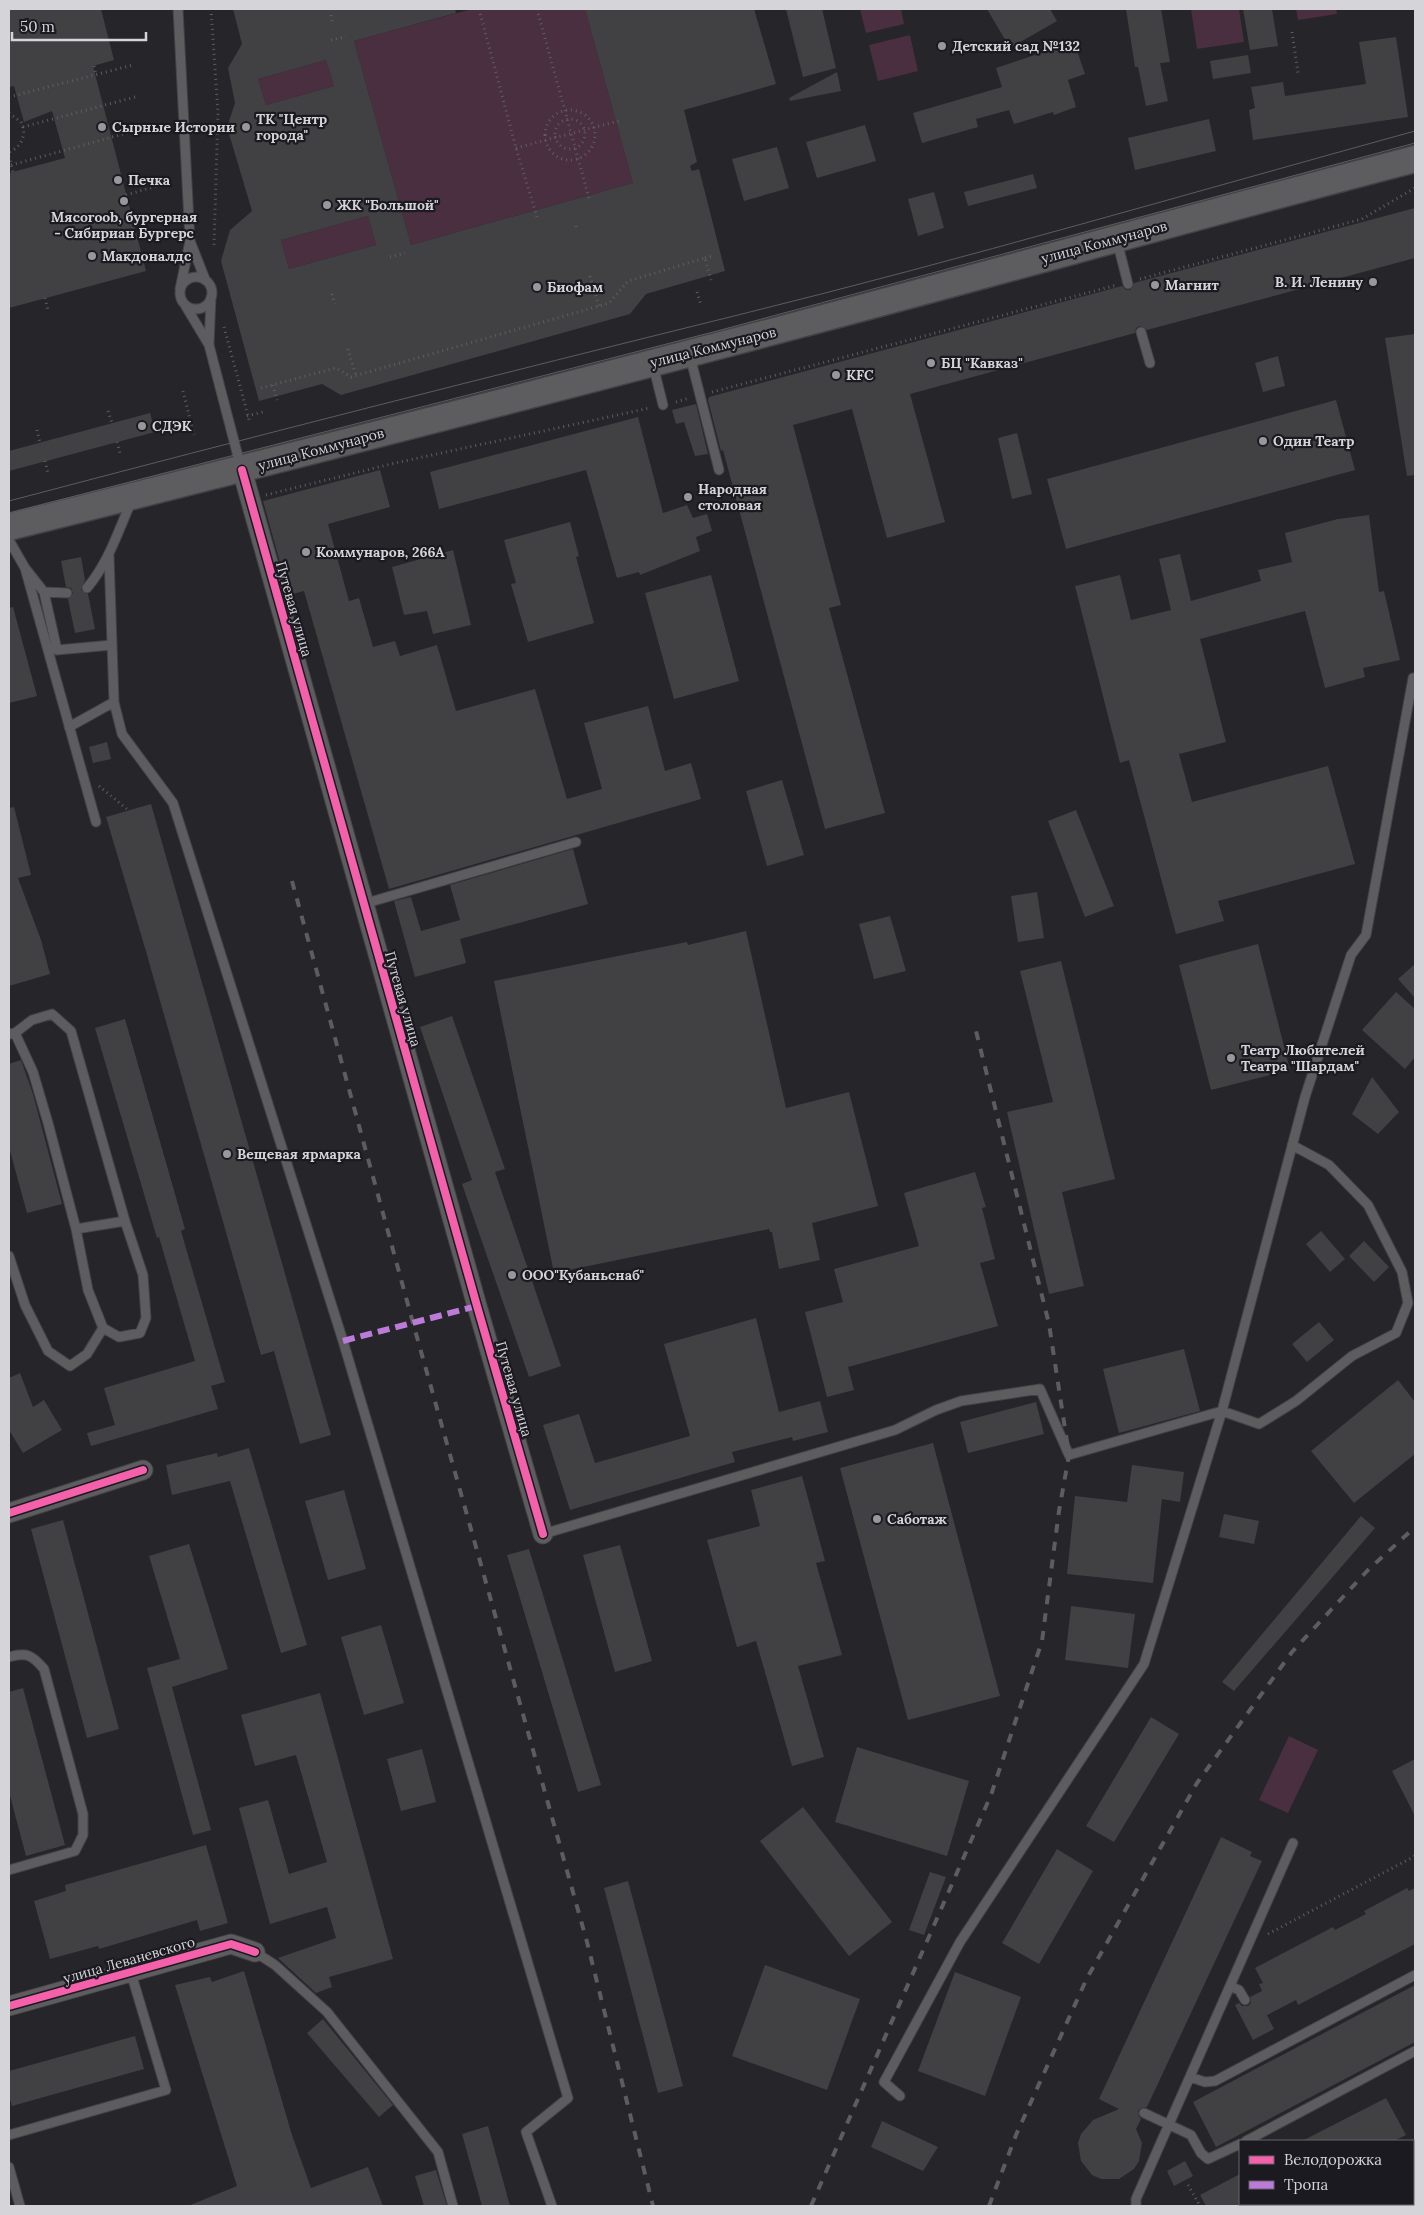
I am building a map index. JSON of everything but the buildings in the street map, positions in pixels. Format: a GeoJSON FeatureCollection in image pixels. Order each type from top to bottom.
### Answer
{"type":"FeatureCollection","features":[{"type":"Feature","properties":{"kind":"main road","name":"улица Коммунаров"},"geometry":{"type":"LineString","coordinates":[[9,527],[242,470],[1415,159]]}},
{"type":"Feature","properties":{"kind":"street","name":"Путевая улица"},"geometry":{"type":"LineString","coordinates":[[242,470],[504,1404],[543,1534]]}},
{"type":"Feature","properties":{"kind":"street"},"geometry":{"type":"LineString","coordinates":[[9,1513],[142,1470]]}},
{"type":"Feature","properties":{"kind":"street","name":"улица Леваневского"},"geometry":{"type":"LineString","coordinates":[[10,2003],[130,1973],[231,1944],[255,1952]]}},
{"type":"Feature","properties":{"kind":"lane"},"geometry":{"type":"LineString","coordinates":[[178,9],[190,241],[180,297],[210,345]]}},
{"type":"Feature","properties":{"kind":"lane"},"geometry":{"type":"LineString","coordinates":[[1117,239],[1128,283]]}},
{"type":"Feature","properties":{"kind":"lane"},"geometry":{"type":"LineString","coordinates":[[190,241],[205,279],[211,288],[210,345],[242,470]]}},
{"type":"Feature","properties":{"kind":"lane"},"geometry":{"type":"LineString","coordinates":[[184,270],[192,264],[196,264],[201,269]]}},
{"type":"Feature","properties":{"kind":"lane"},"geometry":{"type":"LineString","coordinates":[[180,289],[182,284],[190,277],[205,279]]}},
{"type":"Feature","properties":{"kind":"lane"},"geometry":{"type":"LineString","coordinates":[[184,304],[192,309],[200,308],[210,302],[212,297]]}},
{"type":"Feature","properties":{"kind":"lane"},"geometry":{"type":"LineString","coordinates":[[1141,332],[1150,363]]}},
{"type":"Feature","properties":{"kind":"lane"},"geometry":{"type":"LineString","coordinates":[[689,352],[719,470]]}},
{"type":"Feature","properties":{"kind":"lane"},"geometry":{"type":"LineString","coordinates":[[652,362],[662,405]]}},
{"type":"Feature","properties":{"kind":"lane"},"geometry":{"type":"LineString","coordinates":[[86,588],[100,573],[109,556],[133,496]]}},
{"type":"Feature","properties":{"kind":"lane"},"geometry":{"type":"LineString","coordinates":[[9,540],[25,568],[44,592],[57,650],[112,645]]}},
{"type":"Feature","properties":{"kind":"lane"},"geometry":{"type":"LineString","coordinates":[[109,556],[114,702],[122,734],[173,803],[343,1342],[568,2098],[526,2132],[552,2206]]}},
{"type":"Feature","properties":{"kind":"lane"},"geometry":{"type":"LineString","coordinates":[[25,568],[96,822]]}},
{"type":"Feature","properties":{"kind":"lane"},"geometry":{"type":"LineString","coordinates":[[44,592],[67,593]]}},
{"type":"Feature","properties":{"kind":"lane"},"geometry":{"type":"LineString","coordinates":[[900,2096],[884,2082],[960,1942],[1144,1664],[1222,1411],[1305,1097],[1351,955],[1366,935],[1413,678],[1415,678]]}},
{"type":"Feature","properties":{"kind":"lane"},"geometry":{"type":"LineString","coordinates":[[69,727],[114,702]]}},
{"type":"Feature","properties":{"kind":"lane"},"geometry":{"type":"LineString","coordinates":[[363,904],[576,842]]}},
{"type":"Feature","properties":{"kind":"lane"},"geometry":{"type":"LineString","coordinates":[[52,1014],[71,1031],[124,1220],[142,1276],[146,1318],[140,1333],[119,1336],[103,1328],[88,1290],[76,1229],[33,1072],[12,1033],[32,1020],[52,1014]]}},
{"type":"Feature","properties":{"kind":"lane"},"geometry":{"type":"LineString","coordinates":[[543,1534],[895,1430],[936,1410],[961,1401],[1040,1389],[1069,1455],[1222,1411],[1258,1424],[1296,1401],[1352,1356],[1396,1334],[1408,1303],[1402,1272],[1368,1205],[1329,1165],[1292,1145]]}},
{"type":"Feature","properties":{"kind":"lane"},"geometry":{"type":"LineString","coordinates":[[76,1229],[124,1220]]}},
{"type":"Feature","properties":{"kind":"lane"},"geometry":{"type":"LineString","coordinates":[[9,1256],[25,1304],[48,1351],[70,1366],[87,1354],[103,1328]]}},
{"type":"Feature","properties":{"kind":"lane"},"geometry":{"type":"LineString","coordinates":[[9,1657],[21,1653],[34,1658],[44,1669],[83,1814],[83,1836],[75,1851],[9,1870]]}},
{"type":"Feature","properties":{"kind":"lane"},"geometry":{"type":"LineString","coordinates":[[1136,2206],[1136,2199],[1293,1843]]}},
{"type":"Feature","properties":{"kind":"lane"},"geometry":{"type":"LineString","coordinates":[[255,1952],[275,1965],[327,2012],[438,2152],[453,2206]]}},
{"type":"Feature","properties":{"kind":"lane"},"geometry":{"type":"LineString","coordinates":[[9,2135],[166,2090],[130,1973]]}},
{"type":"Feature","properties":{"kind":"lane"},"geometry":{"type":"LineString","coordinates":[[1190,2077],[1205,2082],[1215,2081],[1415,1975]]}},
{"type":"Feature","properties":{"kind":"lane"},"geometry":{"type":"LineString","coordinates":[[1230,1986],[1239,1990],[1245,2000]]}},
{"type":"Feature","properties":{"kind":"lane"},"geometry":{"type":"LineString","coordinates":[[1248,2140],[1415,2052]]}},
{"type":"Feature","properties":{"kind":"lane"},"geometry":{"type":"LineString","coordinates":[[1144,2112],[1190,2135],[1201,2153],[1208,2160],[1239,2144]]}},
{"type":"Feature","properties":{"kind":"lane"},"geometry":{"type":"LineString","coordinates":[[9,2168],[20,2206]]}},
{"type":"Feature","properties":{"kind":"path"},"geometry":{"type":"LineString","coordinates":[[211,9],[218,113],[214,245]]}},
{"type":"Feature","properties":{"kind":"path"},"geometry":{"type":"LineString","coordinates":[[479,9],[516,148],[537,217]]}},
{"type":"Feature","properties":{"kind":"path"},"geometry":{"type":"LineString","coordinates":[[537,9],[590,202]]}},
{"type":"Feature","properties":{"kind":"path"},"geometry":{"type":"LineString","coordinates":[[331,15],[332,21]]}},
{"type":"Feature","properties":{"kind":"path"},"geometry":{"type":"LineString","coordinates":[[1292,32],[1298,73]]}},
{"type":"Feature","properties":{"kind":"path"},"geometry":{"type":"LineString","coordinates":[[331,40],[346,37]]}},
{"type":"Feature","properties":{"kind":"path"},"geometry":{"type":"LineString","coordinates":[[9,98],[133,65]]}},
{"type":"Feature","properties":{"kind":"path"},"geometry":{"type":"LineString","coordinates":[[94,66],[96,75]]}},
{"type":"Feature","properties":{"kind":"path"},"geometry":{"type":"LineString","coordinates":[[23,127],[139,96]]}},
{"type":"Feature","properties":{"kind":"path"},"geometry":{"type":"LineString","coordinates":[[574,109],[584,113],[594,127],[593,145],[588,152],[578,158],[569,160],[558,158],[550,151],[545,141],[544,131],[548,122],[554,114],[564,110],[574,109]]}},
{"type":"Feature","properties":{"kind":"path"},"geometry":{"type":"LineString","coordinates":[[9,113],[16,116],[23,127],[22,141],[19,146],[9,152]]}},
{"type":"Feature","properties":{"kind":"path"},"geometry":{"type":"LineString","coordinates":[[567,120],[579,123],[584,130],[582,143],[575,148],[567,149],[562,147],[556,138],[558,125],[567,120]]}},
{"type":"Feature","properties":{"kind":"path"},"geometry":{"type":"LineString","coordinates":[[516,148],[622,120]]}},
{"type":"Feature","properties":{"kind":"path"},"geometry":{"type":"LineString","coordinates":[[11,165],[145,128]]}},
{"type":"Feature","properties":{"kind":"path"},"geometry":{"type":"LineString","coordinates":[[9,156],[13,172]]}},
{"type":"Feature","properties":{"kind":"path"},"geometry":{"type":"LineString","coordinates":[[126,195],[157,186]]}},
{"type":"Feature","properties":{"kind":"path"},"geometry":{"type":"LineString","coordinates":[[250,499],[395,463],[662,405],[1128,283],[1362,219],[1415,188]]}},
{"type":"Feature","properties":{"kind":"path"},"geometry":{"type":"LineString","coordinates":[[576,226],[577,231]]}},
{"type":"Feature","properties":{"kind":"path"},"geometry":{"type":"LineString","coordinates":[[390,257],[405,253]]}},
{"type":"Feature","properties":{"kind":"path"},"geometry":{"type":"LineString","coordinates":[[261,388],[336,368],[352,377],[599,306],[609,303],[628,281],[713,256]]}},
{"type":"Feature","properties":{"kind":"path"},"geometry":{"type":"LineString","coordinates":[[705,258],[712,280]]}},
{"type":"Feature","properties":{"kind":"path"},"geometry":{"type":"LineString","coordinates":[[590,276],[599,306]]}},
{"type":"Feature","properties":{"kind":"path"},"geometry":{"type":"LineString","coordinates":[[697,292],[701,305]]}},
{"type":"Feature","properties":{"kind":"path"},"geometry":{"type":"LineString","coordinates":[[332,294],[335,304]]}},
{"type":"Feature","properties":{"kind":"path"},"geometry":{"type":"LineString","coordinates":[[45,298],[48,310]]}},
{"type":"Feature","properties":{"kind":"path"},"geometry":{"type":"LineString","coordinates":[[224,323],[250,423]]}},
{"type":"Feature","properties":{"kind":"path"},"geometry":{"type":"LineString","coordinates":[[348,349],[356,376]]}},
{"type":"Feature","properties":{"kind":"path"},"geometry":{"type":"LineString","coordinates":[[273,385],[277,400]]}},
{"type":"Feature","properties":{"kind":"path"},"geometry":{"type":"LineString","coordinates":[[183,391],[194,435]]}},
{"type":"Feature","properties":{"kind":"path"},"geometry":{"type":"LineString","coordinates":[[108,411],[112,423]]}},
{"type":"Feature","properties":{"kind":"path"},"geometry":{"type":"LineString","coordinates":[[247,416],[263,412]]}},
{"type":"Feature","properties":{"kind":"path"},"geometry":{"type":"LineString","coordinates":[[37,430],[40,443]]}},
{"type":"Feature","properties":{"kind":"path"},"geometry":{"type":"LineString","coordinates":[[117,442],[120,453]]}},
{"type":"Feature","properties":{"kind":"path"},"geometry":{"type":"LineString","coordinates":[[45,461],[48,473]]}},
{"type":"Feature","properties":{"kind":"path"},"geometry":{"type":"LineString","coordinates":[[93,781],[128,810]]}},
{"type":"Feature","properties":{"kind":"path"},"geometry":{"type":"LineString","coordinates":[[1248,1944],[1415,1856]]}},
{"type":"Feature","properties":{"kind":"path"},"geometry":{"type":"LineString","coordinates":[[1188,2185],[1200,2206]]}},
{"type":"Feature","properties":{"kind":"shaded area"},"geometry":{"type":"Polygon","coordinates":[[[472,9],[585,9],[633,183],[411,245],[354,41],[472,9]]]}},
{"type":"Feature","properties":{"kind":"shaded area"},"geometry":{"type":"Polygon","coordinates":[[[860,9],[901,9],[904,24],[866,33],[860,9]]]}},
{"type":"Feature","properties":{"kind":"shaded area"},"geometry":{"type":"Polygon","coordinates":[[[1191,9],[1239,9],[1244,42],[1197,49],[1191,9]]]}},
{"type":"Feature","properties":{"kind":"shaded area"},"geometry":{"type":"Polygon","coordinates":[[[1296,9],[1336,9],[1337,14],[1298,20],[1296,9]]]}},
{"type":"Feature","properties":{"kind":"shaded area"},"geometry":{"type":"Polygon","coordinates":[[[910,35],[918,71],[878,81],[869,45],[910,35]]]}},
{"type":"Feature","properties":{"kind":"shaded area"},"geometry":{"type":"Polygon","coordinates":[[[326,60],[334,86],[266,105],[258,79],[326,60]]]}},
{"type":"Feature","properties":{"kind":"shaded area"},"geometry":{"type":"Polygon","coordinates":[[[368,216],[376,245],[289,269],[281,240],[368,216]]]}},
{"type":"Feature","properties":{"kind":"shaded area"},"geometry":{"type":"Polygon","coordinates":[[[1289,1736],[1318,1750],[1288,1813],[1259,1800],[1289,1736]]]}},
{"type":"Feature","properties":{"kind":"tram line"},"geometry":{"type":"LineString","coordinates":[[9,501],[191,453],[823,294],[1415,131]]}},
{"type":"Feature","properties":{"kind":"tram line"},"geometry":{"type":"LineString","coordinates":[[9,513],[717,331],[1415,143]]}},
{"type":"Feature","properties":{"kind":"railway"},"geometry":{"type":"LineString","coordinates":[[292,881],[413,1323],[587,1942],[653,2206]]}},
{"type":"Feature","properties":{"kind":"railway"},"geometry":{"type":"LineString","coordinates":[[811,2206],[991,1795],[1042,1641],[1059,1511],[1069,1455],[1049,1324],[975,1027]]}},
{"type":"Feature","properties":{"kind":"railway"},"geometry":{"type":"LineString","coordinates":[[989,2206],[1016,2135],[1087,1978],[1197,1783],[1292,1652],[1368,1570],[1415,1527]]}},
{"type":"Feature","properties":{"kind":"marked path"},"geometry":{"type":"LineString","coordinates":[[343,1341],[477,1306]]}},
{"type":"Feature","properties":{"kind":"cycle path"},"geometry":{"type":"LineString","coordinates":[[242,470],[543,1534]]}},
{"type":"Feature","properties":{"kind":"cycle path"},"geometry":{"type":"LineString","coordinates":[[9,1513],[143,1470]]}},
{"type":"Feature","properties":{"kind":"cycle path"},"geometry":{"type":"LineString","coordinates":[[9,2006],[231,1944],[255,1952]]}},
{"type":"Feature","properties":{"kind":"place","name":"Детский сад №132"},"geometry":{"type":"Point","coordinates":[942,46]}},
{"type":"Feature","properties":{"kind":"place","name":"Сырные Истории"},"geometry":{"type":"Point","coordinates":[102,127]}},
{"type":"Feature","properties":{"kind":"place","name":"ТК \"Центр города\""},"geometry":{"type":"Point","coordinates":[246,127]}},
{"type":"Feature","properties":{"kind":"place","name":"Печка"},"geometry":{"type":"Point","coordinates":[118,180]}},
{"type":"Feature","properties":{"kind":"place","name":"Мясоroob, бургерная - Сибириан Бургерс"},"geometry":{"type":"Point","coordinates":[124,201]}},
{"type":"Feature","properties":{"kind":"place","name":"ЖК \"Большой\""},"geometry":{"type":"Point","coordinates":[327,205]}},
{"type":"Feature","properties":{"kind":"place","name":"Макдоналдс"},"geometry":{"type":"Point","coordinates":[92,256]}},
{"type":"Feature","properties":{"kind":"place","name":"В. И. Ленину"},"geometry":{"type":"Point","coordinates":[1373,282]}},
{"type":"Feature","properties":{"kind":"place","name":"Магнит"},"geometry":{"type":"Point","coordinates":[1155,285]}},
{"type":"Feature","properties":{"kind":"place","name":"Биофам"},"geometry":{"type":"Point","coordinates":[537,287]}},
{"type":"Feature","properties":{"kind":"place","name":"БЦ \"Кавказ\""},"geometry":{"type":"Point","coordinates":[931,363]}},
{"type":"Feature","properties":{"kind":"place","name":"KFC"},"geometry":{"type":"Point","coordinates":[836,375]}},
{"type":"Feature","properties":{"kind":"place","name":"СДЭК"},"geometry":{"type":"Point","coordinates":[142,426]}},
{"type":"Feature","properties":{"kind":"place","name":"Один Театр"},"geometry":{"type":"Point","coordinates":[1263,441]}},
{"type":"Feature","properties":{"kind":"place","name":"Народная столовая"},"geometry":{"type":"Point","coordinates":[688,497]}},
{"type":"Feature","properties":{"kind":"place","name":"Коммунаров, 266А"},"geometry":{"type":"Point","coordinates":[306,552]}},
{"type":"Feature","properties":{"kind":"place","name":"Театр Любителей Театра \"Шардам\""},"geometry":{"type":"Point","coordinates":[1231,1058]}},
{"type":"Feature","properties":{"kind":"place","name":"Вещевая ярмарка"},"geometry":{"type":"Point","coordinates":[227,1154]}},
{"type":"Feature","properties":{"kind":"place","name":"ООО\"Кубаньснаб\""},"geometry":{"type":"Point","coordinates":[512,1275]}},
{"type":"Feature","properties":{"kind":"place","name":"Саботаж"},"geometry":{"type":"Point","coordinates":[877,1519]}}]}
